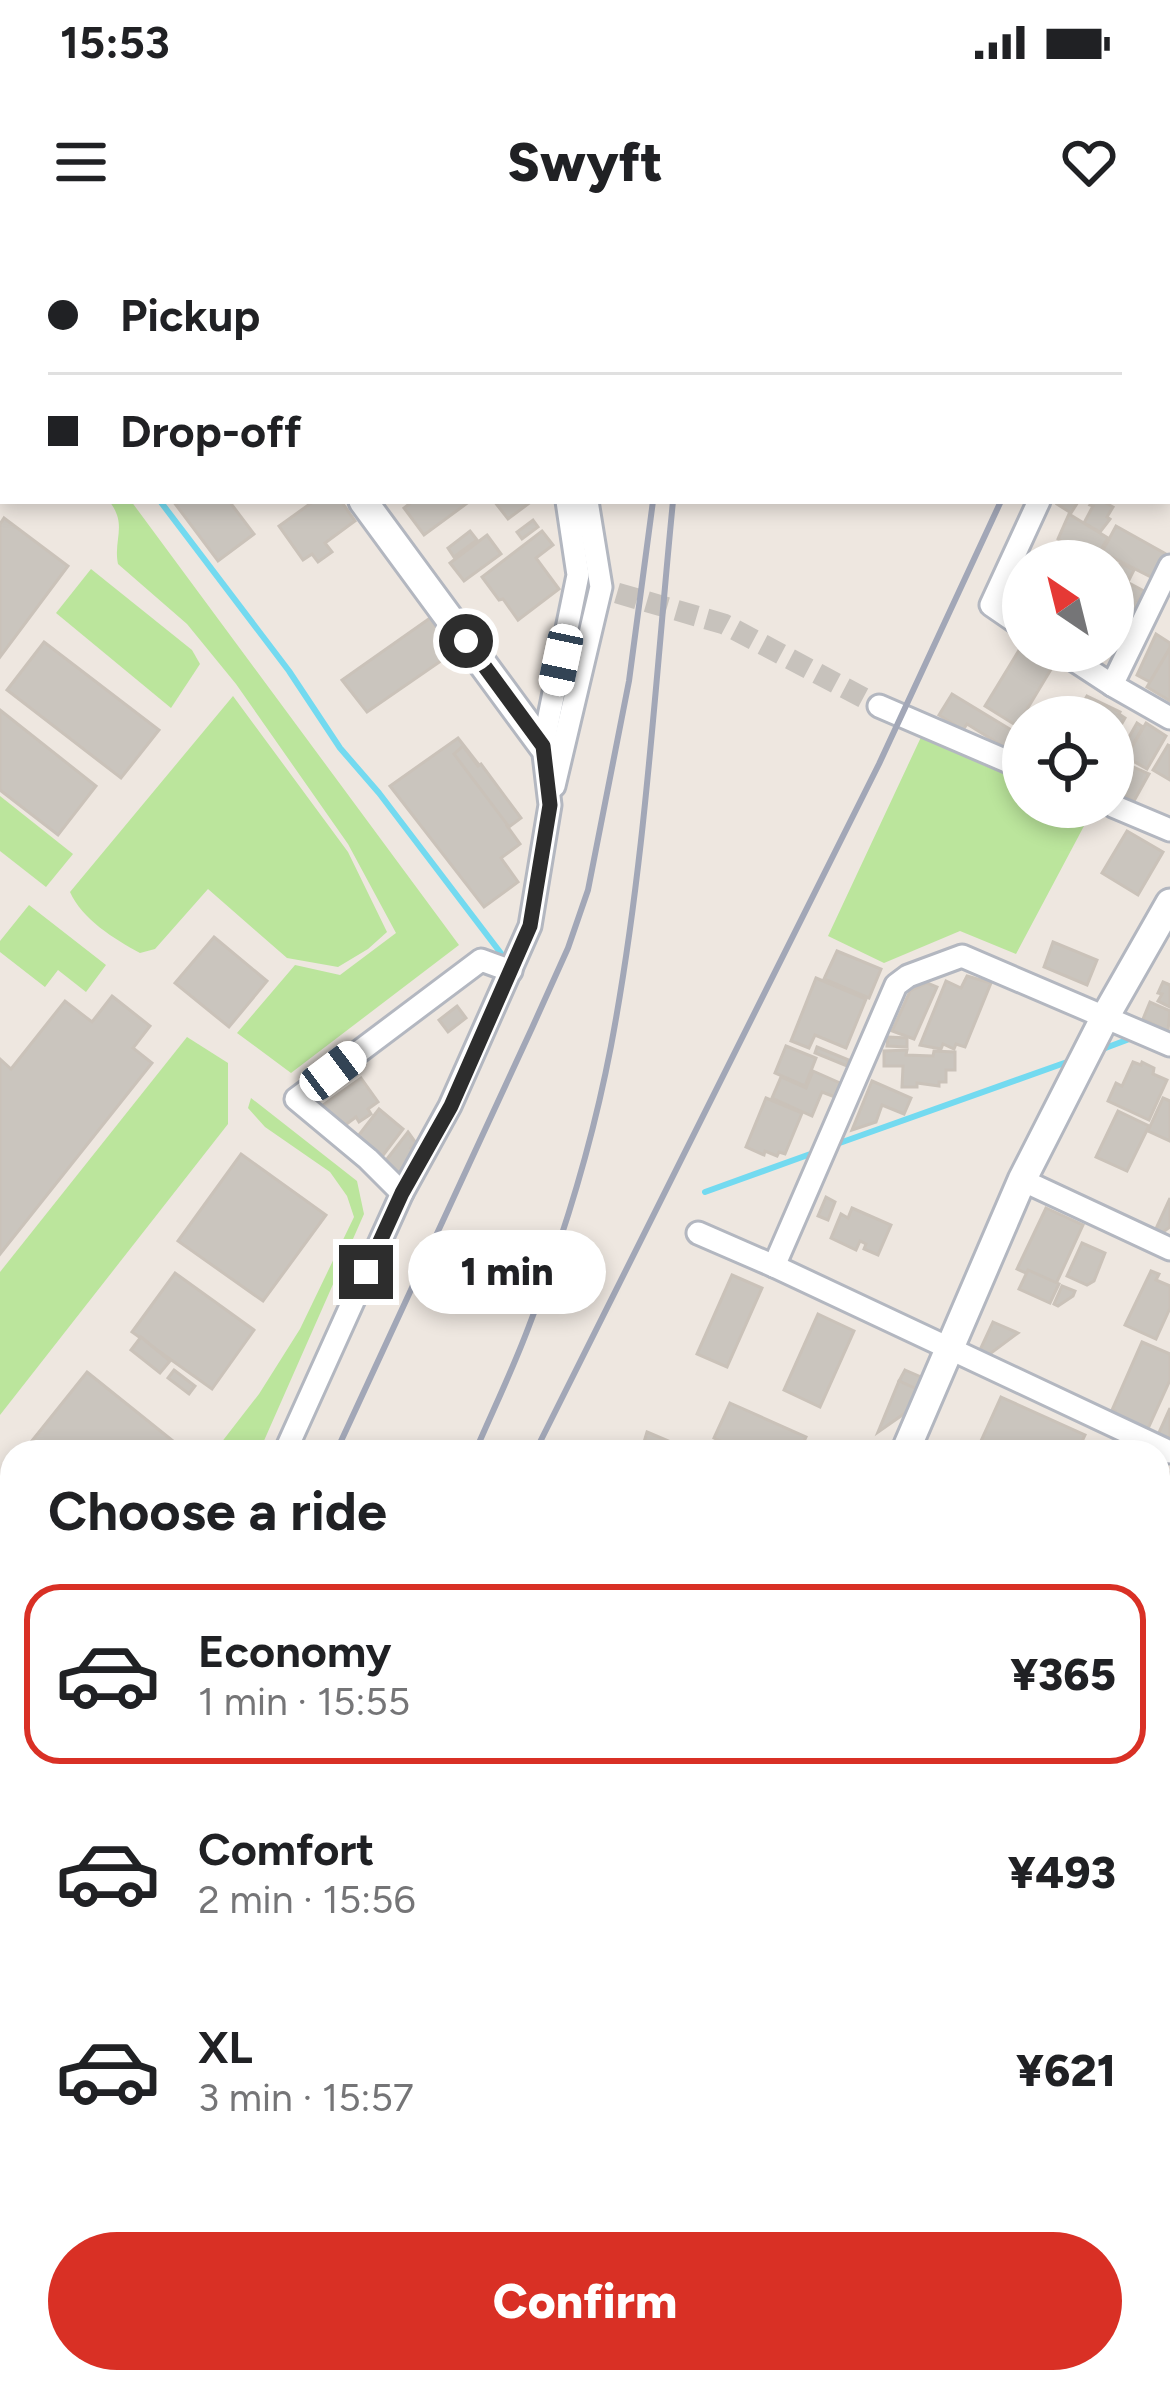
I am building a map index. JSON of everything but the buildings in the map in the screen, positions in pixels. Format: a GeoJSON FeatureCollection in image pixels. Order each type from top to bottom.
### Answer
{"type":"FeatureCollection","features":[{"type":"Feature","properties":{"kind":"street"},"geometry":{"type":"LineString","coordinates":[[365,504],[543,746]]}},
{"type":"Feature","properties":{"kind":"street"},"geometry":{"type":"LineString","coordinates":[[550,805],[543,746],[578,575],[567,504]]}},
{"type":"Feature","properties":{"kind":"street"},"geometry":{"type":"LineString","coordinates":[[289,1440],[402,1193],[451,1106],[530,926],[550,805],[609,590],[588,504]]}},
{"type":"Feature","properties":{"kind":"street"},"geometry":{"type":"LineString","coordinates":[[1021,540],[1038,504]]}},
{"type":"Feature","properties":{"kind":"street"},"geometry":{"type":"LineString","coordinates":[[1112,685],[1170,566]]}},
{"type":"Feature","properties":{"kind":"street"},"geometry":{"type":"LineString","coordinates":[[1002,581],[991,605],[1002,612]]}},
{"type":"Feature","properties":{"kind":"street"},"geometry":{"type":"LineString","coordinates":[[1092,672],[1170,718]]}},
{"type":"Feature","properties":{"kind":"street"},"geometry":{"type":"LineString","coordinates":[[879,706],[1002,759]]}},
{"type":"Feature","properties":{"kind":"street"},"geometry":{"type":"LineString","coordinates":[[1134,815],[1170,830]]}},
{"type":"Feature","properties":{"kind":"street"},"geometry":{"type":"LineString","coordinates":[[909,1440],[1022,1180],[1105,1016],[1170,903]]}},
{"type":"Feature","properties":{"kind":"street"},"geometry":{"type":"LineString","coordinates":[[774,1265],[896,985],[908,976],[962,956],[1170,1045]]}},
{"type":"Feature","properties":{"kind":"street"},"geometry":{"type":"LineString","coordinates":[[402,1193],[296,1099],[481,960],[511,971]]}},
{"type":"Feature","properties":{"kind":"street"},"geometry":{"type":"LineString","coordinates":[[1022,1180],[1170,1249]]}},
{"type":"Feature","properties":{"kind":"street"},"geometry":{"type":"LineString","coordinates":[[698,1233],[1145,1440]]}},
{"type":"Feature","properties":{"kind":"green space"},"geometry":{"type":"Polygon","coordinates":[[[111,504],[133,504],[459,945],[291,1073],[237,1033],[295,965],[340,975],[396,933],[348,844],[236,684],[187,624],[118,564],[111,504]]]}},
{"type":"Feature","properties":{"kind":"green space"},"geometry":{"type":"Polygon","coordinates":[[[91,569],[192,650],[200,664],[171,708],[56,613],[91,569]]]}},
{"type":"Feature","properties":{"kind":"green space"},"geometry":{"type":"Polygon","coordinates":[[[233,696],[348,852],[387,932],[338,967],[287,958],[208,889],[155,949],[140,953],[91,919],[70,892],[233,696]]]}},
{"type":"Feature","properties":{"kind":"green space"},"geometry":{"type":"Polygon","coordinates":[[[922,735],[1002,769],[1002,828],[1083,828],[1016,954],[960,931],[884,963],[828,936],[922,735]]]}},
{"type":"Feature","properties":{"kind":"green space"},"geometry":{"type":"Polygon","coordinates":[[[0,796],[73,854],[46,887],[0,851],[0,796]]]}},
{"type":"Feature","properties":{"kind":"green space"},"geometry":{"type":"Polygon","coordinates":[[[29,905],[106,965],[86,992],[58,970],[45,987],[0,952],[0,941],[29,905]]]}},
{"type":"Feature","properties":{"kind":"green space"},"geometry":{"type":"Polygon","coordinates":[[[187,1037],[228,1063],[228,1124],[0,1415],[0,1272],[187,1037]]]}},
{"type":"Feature","properties":{"kind":"green space"},"geometry":{"type":"Polygon","coordinates":[[[251,1098],[357,1181],[364,1214],[264,1440],[223,1440],[300,1329],[354,1217],[347,1196],[330,1172],[265,1127],[248,1108],[251,1098]]]}},
{"type":"Feature","properties":{"kind":"waterway"},"geometry":{"type":"LineString","coordinates":[[162,504],[289,671],[340,748],[503,956]]}},
{"type":"Feature","properties":{"kind":"waterway"},"geometry":{"type":"LineString","coordinates":[[1100,1050],[1132,1038]]}},
{"type":"Feature","properties":{"kind":"waterway"},"geometry":{"type":"LineString","coordinates":[[834,1145],[1070,1061]]}},
{"type":"Feature","properties":{"kind":"waterway"},"geometry":{"type":"LineString","coordinates":[[705,1192],[816,1152]]}},
{"type":"Feature","properties":{"kind":"tunnel"},"geometry":{"type":"LineString","coordinates":[[617,593],[724,624],[879,706]]}},
{"type":"Feature","properties":{"kind":"railway"},"geometry":{"type":"LineString","coordinates":[[342,1440],[568,948],[588,890],[629,681],[653,504]]}},
{"type":"Feature","properties":{"kind":"railway"},"geometry":{"type":"LineString","coordinates":[[480,1440],[554,1258],[604,1081],[641,842],[673,504]]}},
{"type":"Feature","properties":{"kind":"railway"},"geometry":{"type":"LineString","coordinates":[[541,1440],[879,764],[1000,504]]}},
{"type":"Feature","properties":{"kind":"route"},"geometry":{"type":"LineString","coordinates":[[366,1272],[402,1193],[451,1106],[530,926],[550,805],[543,746],[466,641]]}}]}
